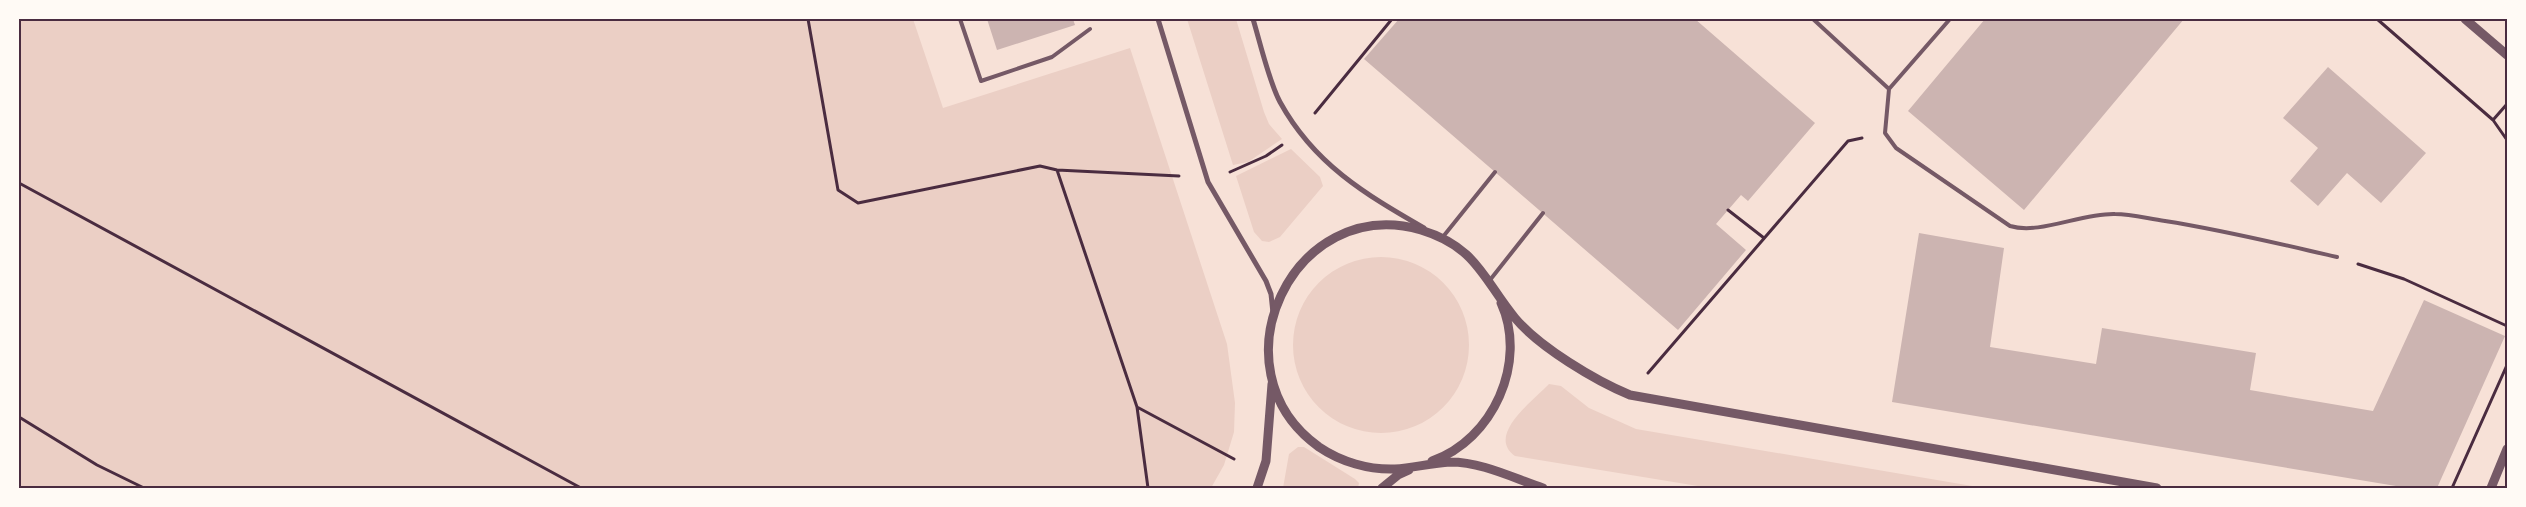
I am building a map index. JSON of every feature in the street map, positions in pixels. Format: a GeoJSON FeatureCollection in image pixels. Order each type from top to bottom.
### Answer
{"type":"FeatureCollection","features":[{"type":"Feature","properties":{"kind":"street"},"geometry":{"type":"LineString","coordinates":[[1158,19],[1208,182],[1266,281],[1271,294],[1272,313],[1268,337],[1268,362],[1272,381],[1283,408],[1302,432],[1320,447],[1345,461],[1369,468],[1394,469],[1450,462],[1473,464],[1543,488]]}},
{"type":"Feature","properties":{"kind":"street"},"geometry":{"type":"LineString","coordinates":[[1252,19],[1279,101],[1299,132],[1338,173],[1363,193],[1459,248],[1490,280],[1515,319],[1575,366],[1630,396],[2157,488]]}},
{"type":"Feature","properties":{"kind":"street"},"geometry":{"type":"LineString","coordinates":[[2465,19],[2507,55]]}},
{"type":"Feature","properties":{"kind":"street"},"geometry":{"type":"LineString","coordinates":[[1272,313],[1290,276],[1305,259],[1327,243],[1346,234],[1370,227],[1396,226],[1420,230],[1442,238]]}},
{"type":"Feature","properties":{"kind":"street"},"geometry":{"type":"LineString","coordinates":[[1382,488],[1398,475],[1440,458],[1453,450],[1479,429],[1492,411],[1503,389],[1509,364],[1510,336],[1504,311],[1490,280]]}},
{"type":"Feature","properties":{"kind":"street"},"geometry":{"type":"LineString","coordinates":[[1257,488],[1266,461],[1272,381]]}},
{"type":"Feature","properties":{"kind":"street"},"geometry":{"type":"LineString","coordinates":[[2491,488],[2507,449]]}},
{"type":"Feature","properties":{"kind":"lane"},"geometry":{"type":"LineString","coordinates":[[960,19],[981,81],[1052,57],[1090,29]]}},
{"type":"Feature","properties":{"kind":"lane"},"geometry":{"type":"LineString","coordinates":[[1813,19],[1889,89]]}},
{"type":"Feature","properties":{"kind":"lane"},"geometry":{"type":"LineString","coordinates":[[1950,19],[1889,89],[1885,133],[1896,148],[2010,226],[2020,229],[2036,228],[2088,215],[2116,214],[2212,228],[2337,257]]}},
{"type":"Feature","properties":{"kind":"lane"},"geometry":{"type":"LineString","coordinates":[[1442,238],[1495,172]]}},
{"type":"Feature","properties":{"kind":"lane"},"geometry":{"type":"LineString","coordinates":[[1490,280],[1543,213]]}},
{"type":"Feature","properties":{"kind":"path"},"geometry":{"type":"LineString","coordinates":[[808,19],[838,190],[858,203],[1040,166],[1057,170],[1179,176]]}},
{"type":"Feature","properties":{"kind":"path"},"geometry":{"type":"LineString","coordinates":[[1208,182],[1266,156],[1299,132],[1392,19]]}},
{"type":"Feature","properties":{"kind":"path"},"geometry":{"type":"LineString","coordinates":[[2377,19],[2493,120],[2507,140]]}},
{"type":"Feature","properties":{"kind":"path"},"geometry":{"type":"LineString","coordinates":[[2493,120],[2507,104]]}},
{"type":"Feature","properties":{"kind":"path"},"geometry":{"type":"LineString","coordinates":[[1630,396],[1656,363],[1848,141],[1885,133]]}},
{"type":"Feature","properties":{"kind":"path"},"geometry":{"type":"LineString","coordinates":[[1057,170],[1137,407],[1148,488]]}},
{"type":"Feature","properties":{"kind":"path"},"geometry":{"type":"LineString","coordinates":[[19,182],[581,488]]}},
{"type":"Feature","properties":{"kind":"path"},"geometry":{"type":"LineString","coordinates":[[1728,210],[1764,238]]}},
{"type":"Feature","properties":{"kind":"path"},"geometry":{"type":"LineString","coordinates":[[2337,257],[2404,279],[2507,326]]}},
{"type":"Feature","properties":{"kind":"path"},"geometry":{"type":"LineString","coordinates":[[2452,488],[2507,365]]}},
{"type":"Feature","properties":{"kind":"path"},"geometry":{"type":"LineString","coordinates":[[1137,407],[1234,459]]}},
{"type":"Feature","properties":{"kind":"path"},"geometry":{"type":"LineString","coordinates":[[19,417],[96,465],[144,488]]}},
{"type":"Feature","properties":{"kind":"shaded area"},"geometry":{"type":"Polygon","coordinates":[[[19,19],[913,19],[943,108],[1130,48],[1227,344],[1235,403],[1234,432],[1224,465],[1211,488],[19,488],[19,19]]]}},
{"type":"Feature","properties":{"kind":"shaded area"},"geometry":{"type":"Polygon","coordinates":[[[1187,19],[1236,19],[1264,112],[1269,124],[1282,139],[1248,162],[1233,165],[1187,19]]]}},
{"type":"Feature","properties":{"kind":"shaded area"},"geometry":{"type":"Polygon","coordinates":[[[1291,149],[1320,177],[1323,186],[1280,237],[1269,242],[1262,241],[1254,232],[1236,176],[1291,149]]]}},
{"type":"Feature","properties":{"kind":"shaded area"},"geometry":{"type":"Polygon","coordinates":[[[1381,257],[1407,261],[1422,267],[1437,277],[1449,289],[1459,304],[1465,319],[1469,345],[1465,371],[1459,386],[1449,401],[1437,413],[1422,423],[1407,429],[1381,433],[1355,429],[1340,423],[1325,413],[1313,401],[1303,386],[1297,371],[1293,345],[1297,319],[1303,304],[1313,289],[1325,277],[1340,267],[1355,261],[1381,257]]]}},
{"type":"Feature","properties":{"kind":"shaded area"},"geometry":{"type":"Polygon","coordinates":[[[1549,384],[1561,386],[1589,408],[1636,429],[1984,488],[1710,488],[1515,456],[1507,448],[1506,438],[1509,429],[1523,409],[1549,384]]]}},
{"type":"Feature","properties":{"kind":"shaded area"},"geometry":{"type":"Polygon","coordinates":[[[1298,447],[1304,447],[1355,479],[1359,483],[1358,488],[1283,488],[1289,454],[1298,447]]]}},
{"type":"Feature","properties":{"kind":"building"},"geometry":{"type":"Polygon","coordinates":[[[987,19],[1073,19],[1075,25],[997,50],[987,19]]]}},
{"type":"Feature","properties":{"kind":"building"},"geometry":{"type":"Polygon","coordinates":[[[1399,19],[1695,19],[1815,123],[1748,201],[1741,195],[1716,224],[1746,250],[1678,330],[1364,59],[1399,19]]]}},
{"type":"Feature","properties":{"kind":"building"},"geometry":{"type":"Polygon","coordinates":[[[1985,19],[2184,19],[2024,210],[1908,111],[1985,19]]]}},
{"type":"Feature","properties":{"kind":"building"},"geometry":{"type":"Polygon","coordinates":[[[2328,67],[2426,153],[2381,203],[2347,173],[2318,206],[2290,181],[2318,148],[2283,118],[2328,67]]]}},
{"type":"Feature","properties":{"kind":"building"},"geometry":{"type":"Polygon","coordinates":[[[1919,233],[2004,248],[1990,347],[2096,364],[2102,328],[2256,353],[2250,390],[2373,411],[2424,300],[2505,336],[2437,488],[2408,488],[1892,402],[1919,233]]]}}]}
